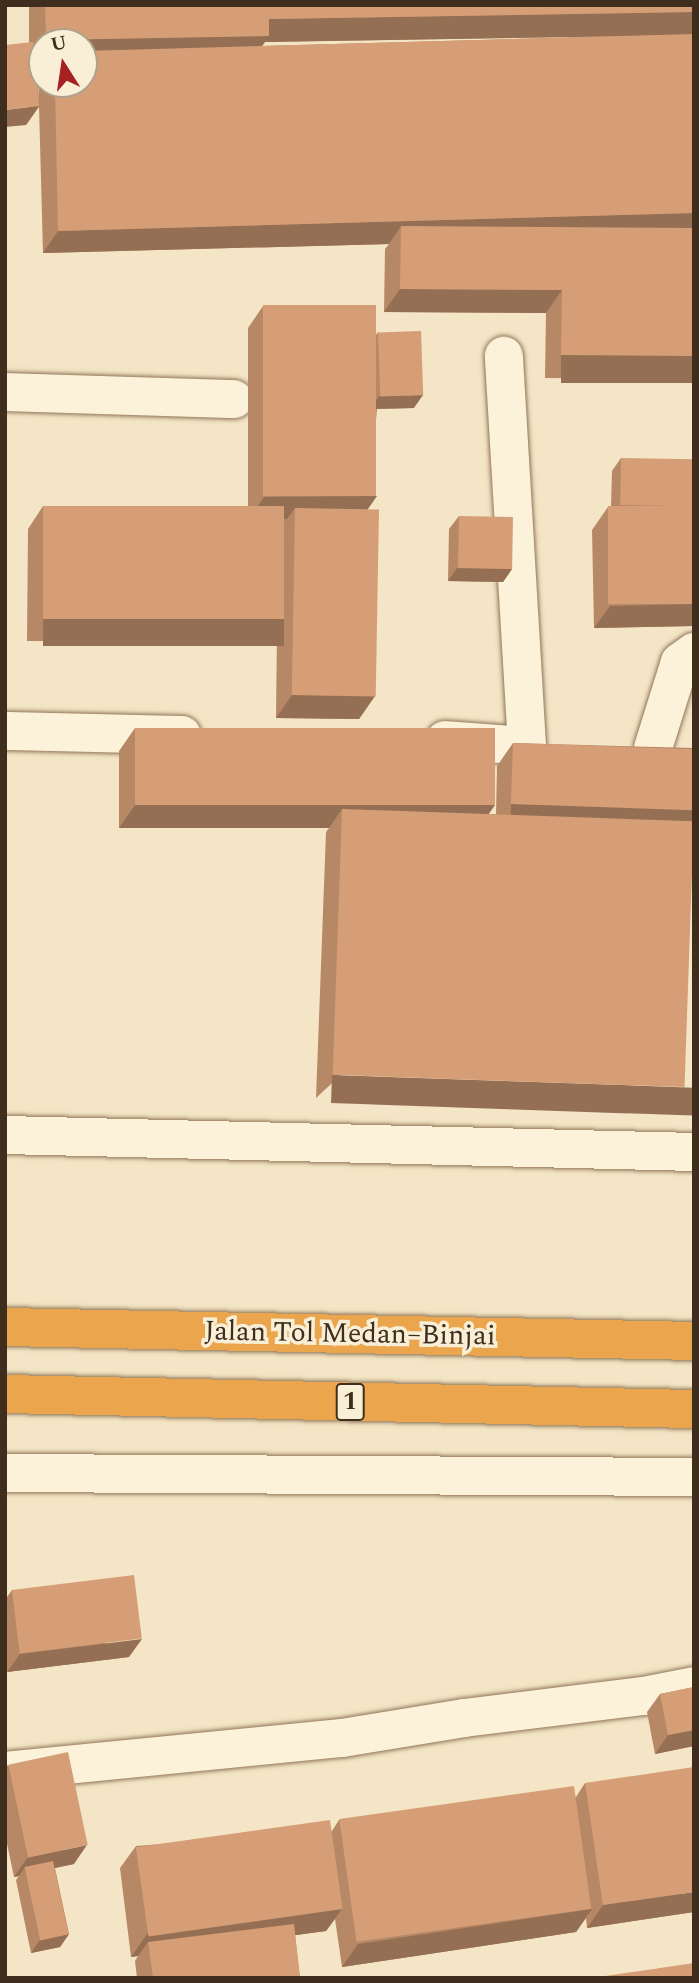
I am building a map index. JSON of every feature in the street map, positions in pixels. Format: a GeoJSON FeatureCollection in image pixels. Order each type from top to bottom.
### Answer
{"type":"FeatureCollection","features":[{"type":"Feature","properties":{"kind":"highway","name":"Jalan Tol Medan–Binjai"},"geometry":{"type":"LineString","coordinates":[[5,1327],[694,1341]]}},
{"type":"Feature","properties":{"kind":"highway","name":"1"},"geometry":{"type":"LineString","coordinates":[[5,1394],[694,1409]]}},
{"type":"Feature","properties":{"kind":"lane"},"geometry":{"type":"LineString","coordinates":[[413,739],[541,746],[504,356]]}},
{"type":"Feature","properties":{"kind":"lane"},"geometry":{"type":"LineString","coordinates":[[5,392],[234,399]]}},
{"type":"Feature","properties":{"kind":"lane"},"geometry":{"type":"LineString","coordinates":[[694,652],[680,662],[639,747],[694,748]]}},
{"type":"Feature","properties":{"kind":"lane"},"geometry":{"type":"LineString","coordinates":[[5,731],[212,736]]}},
{"type":"Feature","properties":{"kind":"lane"},"geometry":{"type":"LineString","coordinates":[[5,1135],[694,1152]]}},
{"type":"Feature","properties":{"kind":"lane"},"geometry":{"type":"LineString","coordinates":[[5,1473],[694,1476]]}},
{"type":"Feature","properties":{"kind":"lane"},"geometry":{"type":"LineString","coordinates":[[5,1771],[342,1738],[464,1718],[644,1696],[694,1686]]}},
{"type":"Feature","properties":{"kind":"building"},"geometry":{"type":"Polygon","coordinates":[[[45,5],[694,5],[694,12],[269,19],[269,36],[98,39],[98,28],[46,28],[45,5]]]}},
{"type":"Feature","properties":{"kind":"building"},"geometry":{"type":"Polygon","coordinates":[[[694,34],[694,213],[58,231],[55,98],[98,98],[98,51],[694,34]]]}},
{"type":"Feature","properties":{"kind":"building"},"geometry":{"type":"Polygon","coordinates":[[[28,43],[28,98],[38,98],[39,106],[5,110],[5,45],[28,43]]]}},
{"type":"Feature","properties":{"kind":"building"},"geometry":{"type":"Polygon","coordinates":[[[401,226],[694,228],[694,356],[561,355],[562,290],[400,289],[401,226]]]}},
{"type":"Feature","properties":{"kind":"building"},"geometry":{"type":"Polygon","coordinates":[[[263,305],[376,305],[376,496],[263,496],[263,305]]]}},
{"type":"Feature","properties":{"kind":"building"},"geometry":{"type":"Polygon","coordinates":[[[421,331],[423,395],[380,396],[378,333],[421,331]]]}},
{"type":"Feature","properties":{"kind":"building"},"geometry":{"type":"Polygon","coordinates":[[[621,458],[693,459],[692,506],[620,505],[621,458]]]}},
{"type":"Feature","properties":{"kind":"building"},"geometry":{"type":"Polygon","coordinates":[[[43,506],[284,506],[284,619],[43,619],[43,506]]]}},
{"type":"Feature","properties":{"kind":"building"},"geometry":{"type":"Polygon","coordinates":[[[608,506],[694,506],[694,604],[608,604],[608,506]]]}},
{"type":"Feature","properties":{"kind":"building"},"geometry":{"type":"Polygon","coordinates":[[[295,508],[379,509],[376,696],[292,695],[295,508]]]}},
{"type":"Feature","properties":{"kind":"building"},"geometry":{"type":"Polygon","coordinates":[[[459,516],[513,517],[512,569],[458,568],[459,516]]]}},
{"type":"Feature","properties":{"kind":"building"},"geometry":{"type":"Polygon","coordinates":[[[135,728],[495,728],[495,805],[135,805],[135,728]]]}},
{"type":"Feature","properties":{"kind":"building"},"geometry":{"type":"Polygon","coordinates":[[[513,743],[694,749],[692,810],[511,804],[513,743]]]}},
{"type":"Feature","properties":{"kind":"building"},"geometry":{"type":"Polygon","coordinates":[[[342,809],[694,821],[685,1087],[333,1075],[342,809]]]}},
{"type":"Feature","properties":{"kind":"building"},"geometry":{"type":"Polygon","coordinates":[[[134,1575],[142,1639],[20,1654],[12,1590],[134,1575]]]}},
{"type":"Feature","properties":{"kind":"building"},"geometry":{"type":"Polygon","coordinates":[[[694,1687],[694,1730],[668,1735],[660,1694],[694,1687]]]}},
{"type":"Feature","properties":{"kind":"building"},"geometry":{"type":"Polygon","coordinates":[[[68,1752],[88,1845],[28,1858],[8,1765],[68,1752]]]}},
{"type":"Feature","properties":{"kind":"building"},"geometry":{"type":"Polygon","coordinates":[[[694,1767],[694,1892],[603,1905],[585,1783],[694,1767]]]}},
{"type":"Feature","properties":{"kind":"building"},"geometry":{"type":"Polygon","coordinates":[[[574,1786],[591,1909],[357,1942],[339,1819],[574,1786]]]}},
{"type":"Feature","properties":{"kind":"building"},"geometry":{"type":"Polygon","coordinates":[[[330,1820],[343,1909],[148,1936],[136,1847],[330,1820]]]}},
{"type":"Feature","properties":{"kind":"building"},"geometry":{"type":"Polygon","coordinates":[[[53,1861],[69,1934],[40,1940],[25,1867],[53,1861]]]}},
{"type":"Feature","properties":{"kind":"building"},"geometry":{"type":"Polygon","coordinates":[[[294,1924],[300,1978],[153,1978],[148,1942],[294,1924]]]}},
{"type":"Feature","properties":{"kind":"building"},"geometry":{"type":"Polygon","coordinates":[[[694,1963],[694,1978],[592,1978],[694,1963]]]}}]}
